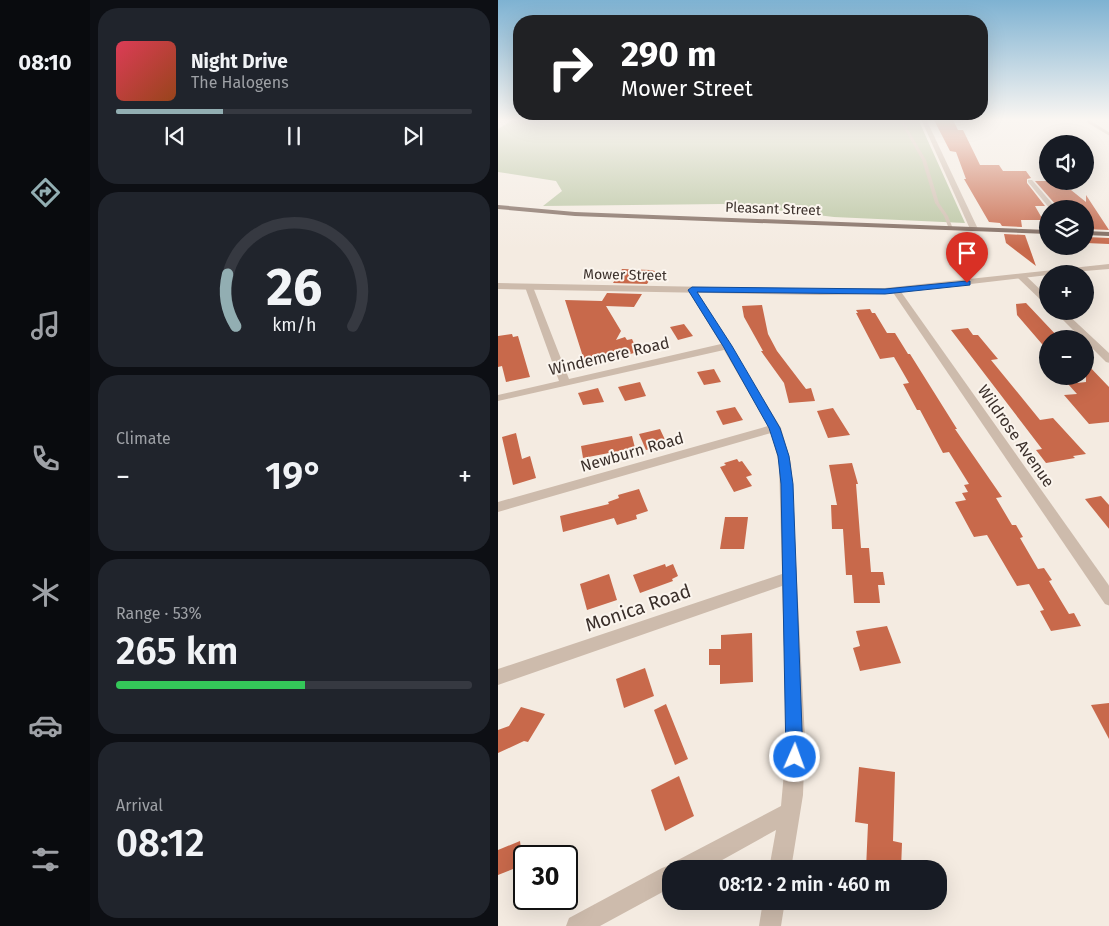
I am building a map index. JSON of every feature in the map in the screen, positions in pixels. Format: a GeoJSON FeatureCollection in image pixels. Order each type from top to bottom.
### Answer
{"type":"FeatureCollection","features":[{"type":"Feature","properties":{"kind":"main road","name":"Pleasant Street"},"geometry":{"type":"LineString","coordinates":[[498,208],[575,214],[1039,232]]}},
{"type":"Feature","properties":{"kind":"main road"},"geometry":{"type":"LineString","coordinates":[[1094,233],[1110,234]]}},
{"type":"Feature","properties":{"kind":"street"},"geometry":{"type":"LineString","coordinates":[[943,162],[974,229]]}},
{"type":"Feature","properties":{"kind":"street"},"geometry":{"type":"LineString","coordinates":[[1030,182],[1046,200]]}},
{"type":"Feature","properties":{"kind":"street","name":"Mower Street"},"geometry":{"type":"LineString","coordinates":[[498,286],[831,292],[896,290],[1110,266]]}},
{"type":"Feature","properties":{"kind":"street"},"geometry":{"type":"LineString","coordinates":[[1021,276],[1039,293]]}},
{"type":"Feature","properties":{"kind":"street"},"geometry":{"type":"LineString","coordinates":[[529,287],[565,382]]}},
{"type":"Feature","properties":{"kind":"street"},"geometry":{"type":"LineString","coordinates":[[692,290],[775,428],[781,444],[786,473],[796,739],[790,812],[782,860]]}},
{"type":"Feature","properties":{"kind":"street","name":"Wildrose Avenue"},"geometry":{"type":"LineString","coordinates":[[896,290],[1110,600]]}},
{"type":"Feature","properties":{"kind":"street"},"geometry":{"type":"LineString","coordinates":[[1068,320],[1110,360]]}},
{"type":"Feature","properties":{"kind":"street","name":"Windemere Road"},"geometry":{"type":"LineString","coordinates":[[498,398],[727,346]]}},
{"type":"Feature","properties":{"kind":"street","name":"Newburn Road"},"geometry":{"type":"LineString","coordinates":[[498,507],[775,428]]}},
{"type":"Feature","properties":{"kind":"street","name":"Monica Road"},"geometry":{"type":"LineString","coordinates":[[498,677],[790,578]]}},
{"type":"Feature","properties":{"kind":"street"},"geometry":{"type":"LineString","coordinates":[[701,860],[790,812]]}},
{"type":"Feature","properties":{"kind":"street"},"geometry":{"type":"LineString","coordinates":[[577,926],[662,880]]}},
{"type":"Feature","properties":{"kind":"street"},"geometry":{"type":"LineString","coordinates":[[770,926],[773,910]]}},
{"type":"Feature","properties":{"kind":"lane"},"geometry":{"type":"LineString","coordinates":[[925,162],[936,203],[946,216],[951,228]]}},
{"type":"Feature","properties":{"kind":"green space"},"geometry":{"type":"Polygon","coordinates":[[[498,162],[938,162],[965,223],[834,217],[723,204],[543,206],[562,191],[556,181],[498,172],[498,162]]]}},
{"type":"Feature","properties":{"kind":"building"},"geometry":{"type":"Polygon","coordinates":[[[960,162],[999,165],[1003,171],[1026,171],[1031,178],[1027,179],[1027,183],[1040,200],[1039,206],[1035,206],[1039,213],[1039,220],[1021,220],[1022,227],[1002,226],[1000,223],[989,222],[964,179],[966,179],[960,162]]]}},
{"type":"Feature","properties":{"kind":"building"},"geometry":{"type":"Polygon","coordinates":[[[1043,190],[1071,190],[1084,200],[1052,200],[1043,190]]]}},
{"type":"Feature","properties":{"kind":"building"},"geometry":{"type":"Polygon","coordinates":[[[1094,207],[1109,230],[1094,229],[1094,207]]]}},
{"type":"Feature","properties":{"kind":"building"},"geometry":{"type":"Polygon","coordinates":[[[1004,234],[1025,235],[1036,266],[1006,243],[1004,234]]]}},
{"type":"Feature","properties":{"kind":"building"},"geometry":{"type":"Polygon","coordinates":[[[1094,237],[1110,238],[1110,244],[1094,243],[1094,237]]]}},
{"type":"Feature","properties":{"kind":"building"},"geometry":{"type":"Polygon","coordinates":[[[622,269],[655,271],[647,284],[613,283],[622,269]]]}},
{"type":"Feature","properties":{"kind":"building"},"geometry":{"type":"Polygon","coordinates":[[[607,293],[642,294],[634,307],[606,306],[621,331],[616,340],[625,337],[627,340],[632,339],[638,352],[607,360],[605,356],[587,361],[584,360],[565,300],[602,301],[607,293]]]}},
{"type":"Feature","properties":{"kind":"building"},"geometry":{"type":"Polygon","coordinates":[[[1026,303],[1039,317],[1039,320],[1042,320],[1051,330],[1039,330],[1039,341],[1017,315],[1016,304],[1026,303]]]}},
{"type":"Feature","properties":{"kind":"building"},"geometry":{"type":"Polygon","coordinates":[[[762,305],[768,334],[777,351],[806,389],[811,388],[815,401],[789,403],[784,383],[761,351],[763,351],[744,317],[742,306],[762,305]]]}},
{"type":"Feature","properties":{"kind":"building"},"geometry":{"type":"Polygon","coordinates":[[[870,309],[872,313],[875,313],[887,333],[895,333],[908,354],[910,354],[957,429],[955,429],[1002,497],[996,498],[1012,525],[1016,525],[1023,537],[1020,538],[1038,569],[1044,568],[1052,580],[1049,581],[1069,614],[1074,613],[1081,626],[1051,631],[1040,611],[1044,610],[1029,584],[1017,586],[987,535],[974,537],[955,502],[966,500],[962,493],[968,492],[964,485],[969,484],[949,452],[943,453],[920,410],[917,410],[903,384],[909,383],[894,357],[880,359],[856,313],[858,313],[856,310],[870,309]]]}},
{"type":"Feature","properties":{"kind":"building"},"geometry":{"type":"Polygon","coordinates":[[[684,324],[693,336],[678,340],[670,327],[684,324]]]}},
{"type":"Feature","properties":{"kind":"building"},"geometry":{"type":"Polygon","coordinates":[[[968,328],[973,335],[978,335],[998,359],[991,360],[1040,420],[1053,418],[1086,454],[1046,463],[1036,450],[1042,449],[951,330],[968,328]]]}},
{"type":"Feature","properties":{"kind":"building"},"geometry":{"type":"Polygon","coordinates":[[[512,334],[513,337],[518,336],[530,377],[506,382],[502,366],[498,367],[498,336],[512,334]]]}},
{"type":"Feature","properties":{"kind":"building"},"geometry":{"type":"Polygon","coordinates":[[[714,369],[721,382],[704,385],[697,372],[714,369]]]}},
{"type":"Feature","properties":{"kind":"building"},"geometry":{"type":"Polygon","coordinates":[[[1094,371],[1110,388],[1110,422],[1089,424],[1064,395],[1077,394],[1069,385],[1094,385],[1094,371]]]}},
{"type":"Feature","properties":{"kind":"building"},"geometry":{"type":"Polygon","coordinates":[[[640,382],[646,396],[625,401],[618,387],[640,382]]]}},
{"type":"Feature","properties":{"kind":"building"},"geometry":{"type":"Polygon","coordinates":[[[598,388],[604,402],[583,405],[578,393],[598,388]]]}},
{"type":"Feature","properties":{"kind":"building"},"geometry":{"type":"Polygon","coordinates":[[[735,407],[743,420],[723,425],[716,411],[735,407]]]}},
{"type":"Feature","properties":{"kind":"building"},"geometry":{"type":"Polygon","coordinates":[[[833,408],[850,435],[828,438],[817,411],[833,408]]]}},
{"type":"Feature","properties":{"kind":"building"},"geometry":{"type":"Polygon","coordinates":[[[660,429],[667,444],[646,450],[639,434],[660,429]]]}},
{"type":"Feature","properties":{"kind":"building"},"geometry":{"type":"Polygon","coordinates":[[[516,433],[522,459],[530,456],[536,478],[513,485],[502,437],[516,433]]]}},
{"type":"Feature","properties":{"kind":"building"},"geometry":{"type":"Polygon","coordinates":[[[632,436],[635,448],[583,458],[581,446],[632,436]]]}},
{"type":"Feature","properties":{"kind":"building"},"geometry":{"type":"Polygon","coordinates":[[[737,459],[739,462],[742,461],[752,475],[746,477],[752,486],[734,492],[720,467],[726,465],[724,463],[737,459]]]}},
{"type":"Feature","properties":{"kind":"building"},"geometry":{"type":"Polygon","coordinates":[[[852,463],[858,484],[856,484],[861,548],[869,548],[871,572],[883,572],[885,585],[878,585],[880,603],[854,603],[852,575],[846,575],[843,529],[832,529],[831,505],[837,505],[829,465],[852,463]]]}},
{"type":"Feature","properties":{"kind":"building"},"geometry":{"type":"Polygon","coordinates":[[[639,489],[648,511],[636,515],[637,519],[617,525],[614,518],[563,532],[560,516],[609,504],[608,502],[619,498],[618,495],[639,489]]]}},
{"type":"Feature","properties":{"kind":"building"},"geometry":{"type":"Polygon","coordinates":[[[1101,496],[1110,506],[1110,530],[1085,499],[1101,496]]]}},
{"type":"Feature","properties":{"kind":"building"},"geometry":{"type":"Polygon","coordinates":[[[725,517],[748,517],[744,549],[720,549],[725,517]]]}},
{"type":"Feature","properties":{"kind":"building"},"geometry":{"type":"Polygon","coordinates":[[[665,564],[666,567],[673,564],[678,576],[672,579],[673,581],[640,593],[633,575],[665,564]]]}},
{"type":"Feature","properties":{"kind":"building"},"geometry":{"type":"Polygon","coordinates":[[[609,574],[617,600],[587,610],[580,584],[609,574]]]}},
{"type":"Feature","properties":{"kind":"building"},"geometry":{"type":"Polygon","coordinates":[[[887,626],[901,663],[860,671],[853,648],[860,646],[856,631],[887,626]]]}},
{"type":"Feature","properties":{"kind":"building"},"geometry":{"type":"Polygon","coordinates":[[[752,633],[753,682],[720,684],[720,665],[709,665],[709,649],[721,649],[721,635],[752,633]]]}},
{"type":"Feature","properties":{"kind":"building"},"geometry":{"type":"Polygon","coordinates":[[[645,668],[654,696],[624,708],[616,679],[645,668]]]}},
{"type":"Feature","properties":{"kind":"building"},"geometry":{"type":"Polygon","coordinates":[[[1110,703],[1110,741],[1091,705],[1110,703]]]}},
{"type":"Feature","properties":{"kind":"building"},"geometry":{"type":"Polygon","coordinates":[[[666,704],[688,759],[675,765],[654,710],[666,704]]]}},
{"type":"Feature","properties":{"kind":"building"},"geometry":{"type":"Polygon","coordinates":[[[521,707],[545,714],[528,742],[524,741],[498,753],[498,730],[509,726],[521,707]]]}},
{"type":"Feature","properties":{"kind":"building"},"geometry":{"type":"Polygon","coordinates":[[[859,767],[895,772],[893,841],[902,843],[901,860],[866,860],[868,824],[855,822],[859,767]]]}},
{"type":"Feature","properties":{"kind":"building"},"geometry":{"type":"Polygon","coordinates":[[[679,776],[694,816],[665,831],[651,790],[679,776]]]}},
{"type":"Feature","properties":{"kind":"building"},"geometry":{"type":"Polygon","coordinates":[[[520,841],[520,845],[513,845],[513,869],[498,875],[498,850],[520,841]]]}},
{"type":"Feature","properties":{"kind":"route"},"geometry":{"type":"LineString","coordinates":[[795,757],[796,739],[787,484],[784,456],[775,428],[692,290],[885,291],[967,283]]}}]}
